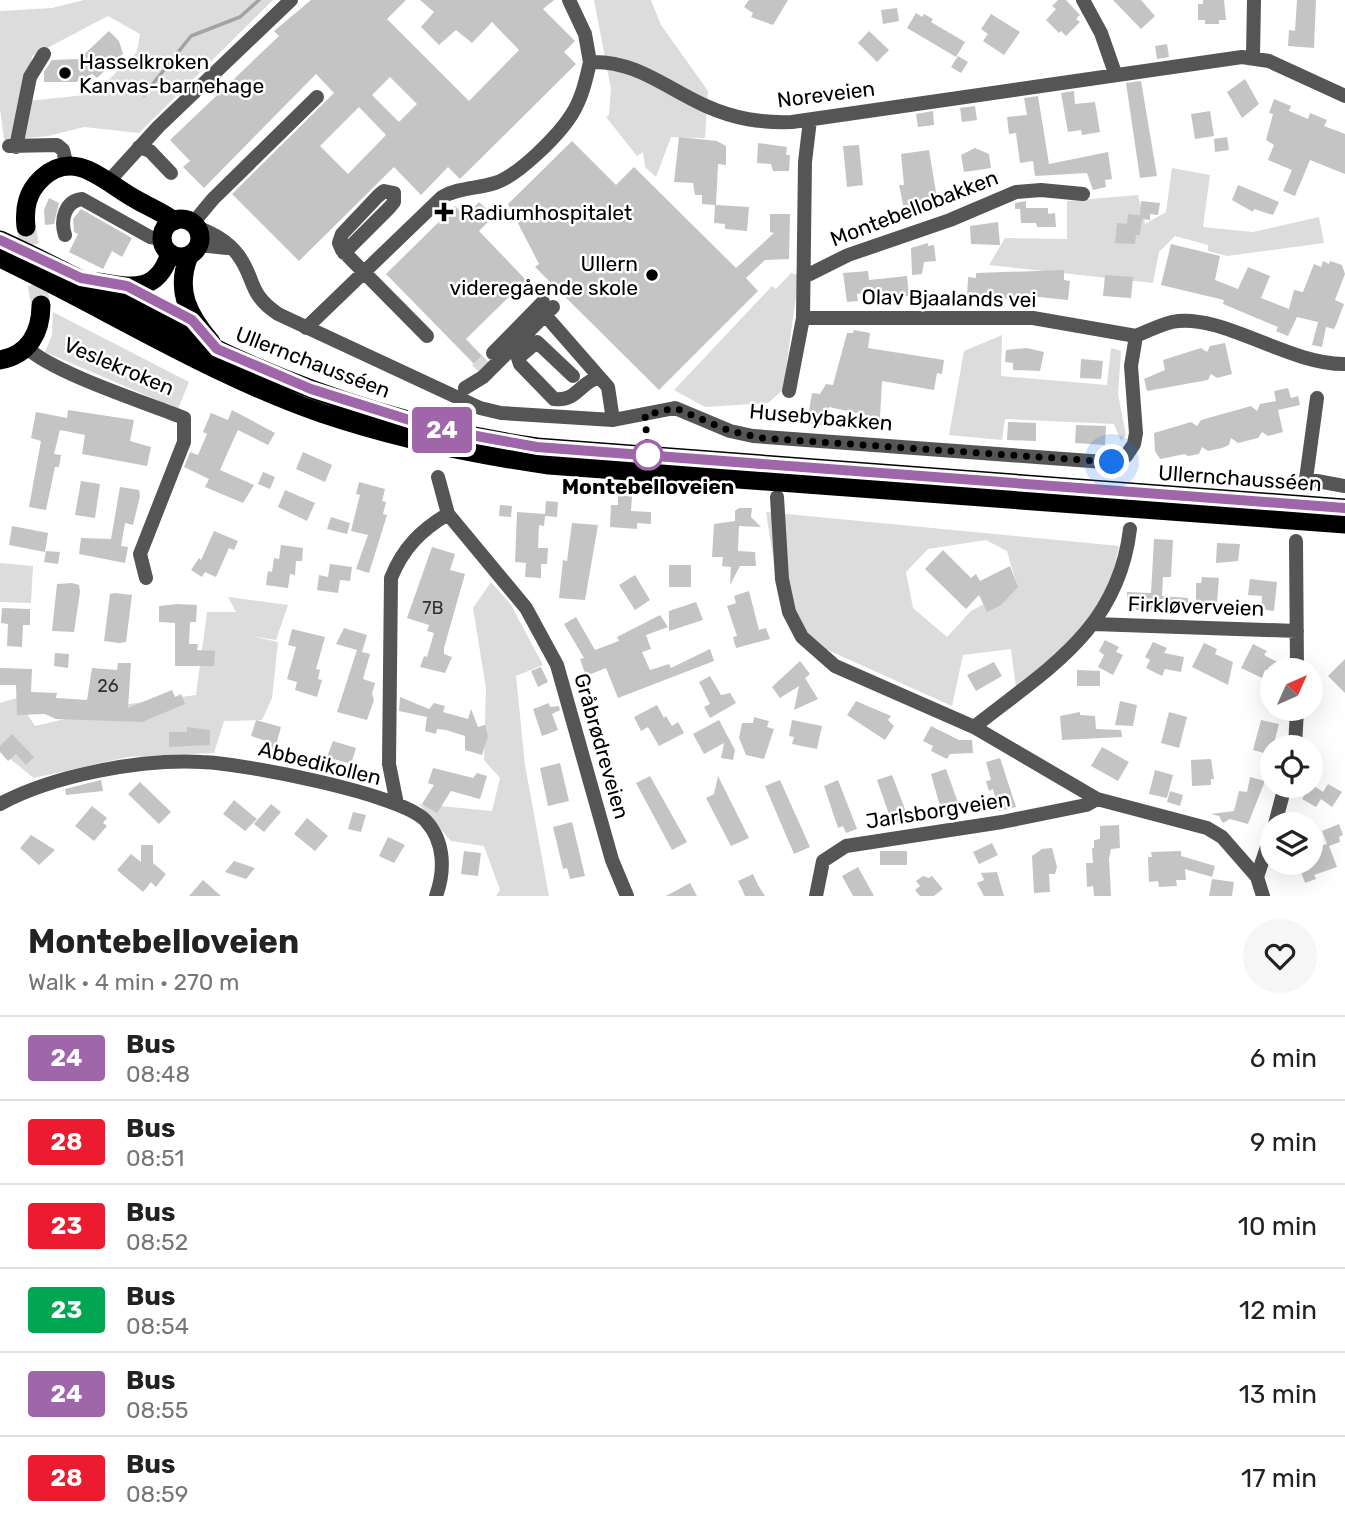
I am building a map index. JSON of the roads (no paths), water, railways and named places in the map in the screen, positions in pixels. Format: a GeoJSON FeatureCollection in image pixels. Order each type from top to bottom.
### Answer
{"type":"FeatureCollection","features":[{"type":"Feature","properties":{"kind":"highway"},"geometry":{"type":"LineString","coordinates":[[26,227],[26,203],[33,187],[47,174],[67,166],[87,168],[109,181],[137,200],[181,238],[181,289],[197,324],[217,349]]}},
{"type":"Feature","properties":{"kind":"highway"},"geometry":{"type":"LineString","coordinates":[[81,278],[127,286],[144,285],[154,280],[165,267],[181,238]]}},
{"type":"Feature","properties":{"kind":"highway","name":"Ullernchausséen"},"geometry":{"type":"LineString","coordinates":[[0,240],[81,278],[217,349],[292,382],[375,412],[450,432],[537,447],[1345,508]]}},
{"type":"Feature","properties":{"kind":"highway","name":"Ullernchausséen"},"geometry":{"type":"LineString","coordinates":[[0,258],[272,393],[370,428],[477,454],[549,465],[1345,524]]}},
{"type":"Feature","properties":{"kind":"highway"},"geometry":{"type":"LineString","coordinates":[[0,360],[15,356],[27,348],[38,330],[41,304]]}},
{"type":"Feature","properties":{"kind":"street"},"geometry":{"type":"LineString","coordinates":[[109,181],[139,147],[291,0]]}},
{"type":"Feature","properties":{"kind":"street"},"geometry":{"type":"LineString","coordinates":[[306,328],[442,197],[466,186],[495,183],[522,167],[572,114],[583,89],[590,62],[585,34],[569,0]]}},
{"type":"Feature","properties":{"kind":"street"},"geometry":{"type":"LineString","coordinates":[[1083,0],[1101,33],[1115,73]]}},
{"type":"Feature","properties":{"kind":"street"},"geometry":{"type":"LineString","coordinates":[[1254,0],[1254,56]]}},
{"type":"Feature","properties":{"kind":"street"},"geometry":{"type":"LineString","coordinates":[[44,54],[30,77],[12,147],[57,145],[63,150],[67,166]]}},
{"type":"Feature","properties":{"kind":"street","name":"Noreveien"},"geometry":{"type":"LineString","coordinates":[[590,62],[605,62],[632,68],[704,106],[738,118],[768,123],[810,120],[1115,73],[1254,56],[1280,64],[1345,96]]}},
{"type":"Feature","properties":{"kind":"street"},"geometry":{"type":"LineString","coordinates":[[181,238],[213,199],[317,97]]}},
{"type":"Feature","properties":{"kind":"street"},"geometry":{"type":"LineString","coordinates":[[789,391],[803,318],[806,276],[805,162],[810,120]]}},
{"type":"Feature","properties":{"kind":"street"},"geometry":{"type":"LineString","coordinates":[[139,147],[150,151],[171,173]]}},
{"type":"Feature","properties":{"kind":"street","name":"Montebellobakken"},"geometry":{"type":"LineString","coordinates":[[806,276],[848,255],[950,220],[1016,192],[1041,190],[1083,194]]}},
{"type":"Feature","properties":{"kind":"street","name":"Husebybakken"},"geometry":{"type":"LineString","coordinates":[[65,235],[62,223],[67,209],[74,201],[82,199],[150,237],[181,238],[232,249],[261,301],[283,317],[463,393],[501,413],[613,420],[675,408],[730,431],[761,438],[1112,462],[1126,456],[1134,444],[1130,366],[1136,336]]}},
{"type":"Feature","properties":{"kind":"street"},"geometry":{"type":"LineString","coordinates":[[344,253],[426,336]]}},
{"type":"Feature","properties":{"kind":"street"},"geometry":{"type":"LineString","coordinates":[[127,286],[197,324]]}},
{"type":"Feature","properties":{"kind":"street"},"geometry":{"type":"LineString","coordinates":[[488,359],[547,308]]}},
{"type":"Feature","properties":{"kind":"street"},"geometry":{"type":"LineString","coordinates":[[547,308],[585,358],[597,379],[608,387],[613,420]]}},
{"type":"Feature","properties":{"kind":"street"},"geometry":{"type":"LineString","coordinates":[[463,393],[483,377],[547,308]]}},
{"type":"Feature","properties":{"kind":"street","name":"Olav Bjaalands vei"},"geometry":{"type":"LineString","coordinates":[[803,318],[1033,318],[1136,336]]}},
{"type":"Feature","properties":{"kind":"street"},"geometry":{"type":"LineString","coordinates":[[1136,336],[1172,322],[1191,322],[1212,325],[1288,355],[1345,364]]}},
{"type":"Feature","properties":{"kind":"street"},"geometry":{"type":"LineString","coordinates":[[573,376],[537,342],[518,358],[520,364],[554,399],[571,398],[590,380],[597,379]]}},
{"type":"Feature","properties":{"kind":"street","name":"Veslekroken"},"geometry":{"type":"LineString","coordinates":[[27,348],[78,375],[184,418],[184,442],[140,554],[146,578]]}},
{"type":"Feature","properties":{"kind":"street"},"geometry":{"type":"LineString","coordinates":[[463,393],[477,370]]}},
{"type":"Feature","properties":{"kind":"street","name":"Ullernchausséen"},"geometry":{"type":"LineString","coordinates":[[1317,398],[1306,479],[1345,486]]}},
{"type":"Feature","properties":{"kind":"street"},"geometry":{"type":"LineString","coordinates":[[397,804],[388,764],[391,578],[400,556],[414,540],[448,514],[438,477]]}},
{"type":"Feature","properties":{"kind":"street"},"geometry":{"type":"LineString","coordinates":[[777,497],[782,579],[789,612],[802,636],[835,666],[974,727],[1097,799],[1207,828],[1222,837],[1257,877],[1263,896]]}},
{"type":"Feature","properties":{"kind":"street","name":"Gråbrødreveien"},"geometry":{"type":"LineString","coordinates":[[448,514],[526,608],[557,665],[612,860],[627,896]]}},
{"type":"Feature","properties":{"kind":"street"},"geometry":{"type":"LineString","coordinates":[[974,727],[1054,666],[1094,624],[1120,573],[1130,528]]}},
{"type":"Feature","properties":{"kind":"street"},"geometry":{"type":"LineString","coordinates":[[1296,541],[1297,658]]}},
{"type":"Feature","properties":{"kind":"street","name":"Firkløverveien"},"geometry":{"type":"LineString","coordinates":[[1094,624],[1297,631]]}},
{"type":"Feature","properties":{"kind":"street","name":"Abbedikollen"},"geometry":{"type":"LineString","coordinates":[[0,804],[65,779],[124,768],[200,762],[267,768],[397,804],[426,820],[441,848],[443,866],[436,896]]}},
{"type":"Feature","properties":{"kind":"street","name":"Jarlsborgveien"},"geometry":{"type":"LineString","coordinates":[[816,896],[823,862],[846,846],[1002,822],[1086,805],[1097,799]]}},
{"type":"Feature","properties":{"kind":"street"},"geometry":{"type":"LineString","coordinates":[[1257,877],[1260,868]]}},
{"type":"Feature","properties":{"kind":"waterway"},"geometry":{"type":"LineString","coordinates":[[144,95],[191,36],[240,17],[259,0]]}},
{"type":"Feature","properties":{"kind":"tunnel"},"geometry":{"type":"LineString","coordinates":[[26,227],[41,305]]}},
{"type":"Feature","properties":{"kind":"tunnel"},"geometry":{"type":"LineString","coordinates":[[477,370],[488,359]]}},
{"type":"Feature","properties":{"kind":"place","name":"Hasselkroken Kanvas-barnehage"},"geometry":{"type":"Point","coordinates":[65,73]}},
{"type":"Feature","properties":{"kind":"place","name":"Radiumhospitalet"},"geometry":{"type":"Point","coordinates":[444,212]}},
{"type":"Feature","properties":{"kind":"place","name":"Ullern videregående skole"},"geometry":{"type":"Point","coordinates":[652,275]}},
{"type":"Feature","properties":{"kind":"place","name":"Montebelloveien"},"geometry":{"type":"Point","coordinates":[648,455]}}]}
